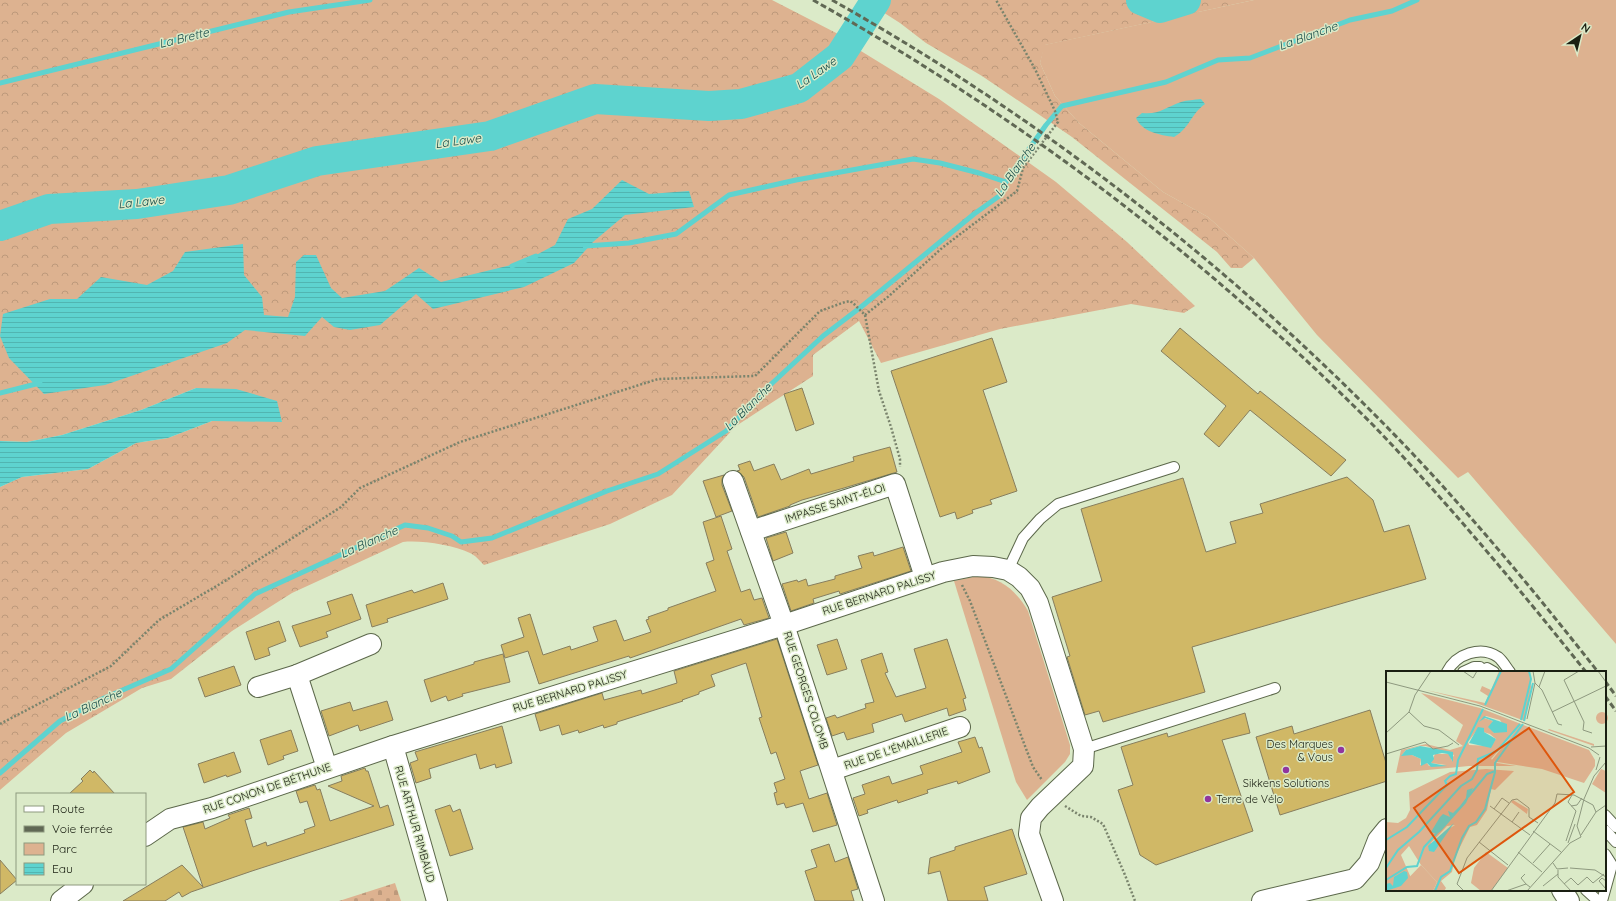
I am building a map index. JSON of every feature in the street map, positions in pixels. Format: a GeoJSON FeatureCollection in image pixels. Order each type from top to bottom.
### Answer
{"type":"FeatureCollection","features":[{"type":"Feature","properties":{"kind":"street","name":"RUE GEORGES COLOMB"},"geometry":{"type":"LineString","coordinates":[[732,481],[784,625],[874,901]]}},
{"type":"Feature","properties":{"kind":"street","name":"IMPASSE SAINT-ÉLOI"},"geometry":{"type":"LineString","coordinates":[[751,531],[895,484],[934,575]]}},
{"type":"Feature","properties":{"kind":"street","name":"RUE BERNARD PALISSY"},"geometry":{"type":"LineString","coordinates":[[393,746],[784,625],[934,575],[973,566],[993,567],[1008,570],[1019,577],[1030,588],[1038,603],[1084,749],[1083,766],[1040,807],[1031,818],[1029,834],[1053,901]]}},
{"type":"Feature","properties":{"kind":"street"},"geometry":{"type":"LineString","coordinates":[[258,687],[298,675],[371,644]]}},
{"type":"Feature","properties":{"kind":"street"},"geometry":{"type":"LineString","coordinates":[[298,675],[327,768]]}},
{"type":"Feature","properties":{"kind":"street","name":"RUE DE L'ÉMAILLERIE"},"geometry":{"type":"LineString","coordinates":[[832,770],[960,726]]}},
{"type":"Feature","properties":{"kind":"street","name":"RUE CONON DE BÉTHUNE"},"geometry":{"type":"LineString","coordinates":[[146,835],[170,819],[212,808],[393,746]]}},
{"type":"Feature","properties":{"kind":"street","name":"RUE ARTHUR RIMBAUD"},"geometry":{"type":"LineString","coordinates":[[393,746],[437,901]]}},
{"type":"Feature","properties":{"kind":"street"},"geometry":{"type":"LineString","coordinates":[[1262,901],[1355,879],[1369,863],[1378,840],[1386,830]]}},
{"type":"Feature","properties":{"kind":"street"},"geometry":{"type":"LineString","coordinates":[[61,901],[82,885]]}},
{"type":"Feature","properties":{"kind":"street"},"geometry":{"type":"LineString","coordinates":[[1563,891],[1569,901]]}},
{"type":"Feature","properties":{"kind":"lane"},"geometry":{"type":"LineString","coordinates":[[1008,570],[1024,538],[1040,519],[1058,504],[1174,467]]}},
{"type":"Feature","properties":{"kind":"lane"},"geometry":{"type":"LineString","coordinates":[[1448,671],[1458,659],[1468,653],[1479,652],[1491,654],[1499,658],[1509,671]]}},
{"type":"Feature","properties":{"kind":"lane"},"geometry":{"type":"LineString","coordinates":[[1464,671],[1487,669]]}},
{"type":"Feature","properties":{"kind":"lane"},"geometry":{"type":"LineString","coordinates":[[1084,749],[1275,688]]}},
{"type":"Feature","properties":{"kind":"lane"},"geometry":{"type":"LineString","coordinates":[[1606,816],[1616,827]]}},
{"type":"Feature","properties":{"kind":"lane"},"geometry":{"type":"LineString","coordinates":[[1606,831],[1616,842]]}},
{"type":"Feature","properties":{"kind":"lane"},"geometry":{"type":"LineString","coordinates":[[1606,856],[1612,865],[1606,883]]}},
{"type":"Feature","properties":{"kind":"lane"},"geometry":{"type":"LineString","coordinates":[[1587,891],[1600,901]]}},
{"type":"Feature","properties":{"kind":"lane"},"geometry":{"type":"LineString","coordinates":[[1594,891],[1600,901]]}},
{"type":"Feature","properties":{"kind":"lane"},"geometry":{"type":"LineString","coordinates":[[1600,901],[1603,891]]}},
{"type":"Feature","properties":{"kind":"path"},"geometry":{"type":"LineString","coordinates":[[864,314],[890,296],[942,248],[1017,191],[1023,168],[1058,122],[1035,69],[996,0]]}},
{"type":"Feature","properties":{"kind":"path"},"geometry":{"type":"LineString","coordinates":[[0,724],[111,666],[159,620],[232,577],[341,507],[360,488],[460,442],[658,379],[755,376],[820,311],[845,302],[850,301],[864,314],[879,391],[900,459],[900,475],[895,484]]}},
{"type":"Feature","properties":{"kind":"path"},"geometry":{"type":"LineString","coordinates":[[934,575],[961,584],[970,601],[1033,768],[1062,804],[1073,812],[1081,816],[1091,817],[1102,824],[1135,901]]}},
{"type":"Feature","properties":{"kind":"green space"},"geometry":{"type":"Polygon","coordinates":[[[0,0],[772,0],[842,36],[856,48],[939,99],[1056,182],[1127,242],[1195,306],[1184,313],[1131,304],[1000,329],[881,363],[859,321],[813,355],[813,376],[736,426],[672,495],[610,524],[484,565],[472,554],[446,545],[428,542],[403,542],[292,593],[232,631],[171,679],[142,688],[66,733],[0,790],[0,487],[22,477],[88,469],[136,443],[168,438],[212,421],[282,421],[196,388],[141,410],[62,435],[27,442],[0,441],[0,0]]]}},
{"type":"Feature","properties":{"kind":"green space"},"geometry":{"type":"Polygon","coordinates":[[[864,0],[1254,0],[1045,45],[1040,63],[1055,96],[1079,123],[1163,192],[1208,217],[1254,258],[1242,268],[1231,268],[1217,252],[1072,137],[982,76],[926,43],[900,23],[864,0]]]}},
{"type":"Feature","properties":{"kind":"green space"},"geometry":{"type":"Polygon","coordinates":[[[1254,0],[1616,0],[1616,644],[1468,472],[1458,478],[1317,335],[1254,258],[1208,217],[1163,192],[1079,123],[1055,96],[1040,63],[1044,45],[1254,0]]]}},
{"type":"Feature","properties":{"kind":"green space"},"geometry":{"type":"Polygon","coordinates":[[[978,576],[994,579],[1008,587],[1024,604],[1028,611],[1070,745],[1070,754],[1065,762],[1027,800],[1016,782],[954,581],[978,576]]]}},
{"type":"Feature","properties":{"kind":"green space"},"geometry":{"type":"Polygon","coordinates":[[[395,883],[401,901],[339,901],[395,883]]]}},
{"type":"Feature","properties":{"kind":"water"},"geometry":{"type":"Polygon","coordinates":[[[1201,99],[1205,104],[1200,108],[1187,126],[1174,137],[1157,134],[1147,130],[1142,127],[1136,118],[1142,113],[1158,112],[1181,102],[1201,99]]]}},
{"type":"Feature","properties":{"kind":"water"},"geometry":{"type":"Polygon","coordinates":[[[622,180],[649,194],[689,191],[694,207],[625,215],[593,242],[574,263],[524,287],[433,309],[416,294],[380,325],[350,330],[334,327],[322,317],[305,336],[245,330],[227,343],[105,385],[44,394],[9,358],[0,336],[3,314],[50,299],[77,299],[101,277],[147,285],[173,271],[185,252],[243,244],[244,275],[262,297],[264,315],[288,317],[295,297],[296,262],[304,255],[316,255],[331,288],[342,298],[385,291],[419,268],[441,282],[523,262],[555,245],[568,219],[592,209],[622,180]]]}},
{"type":"Feature","properties":{"kind":"water"},"geometry":{"type":"Polygon","coordinates":[[[196,388],[236,389],[277,401],[282,422],[212,421],[168,438],[136,443],[88,469],[22,477],[0,487],[0,441],[27,442],[62,435],[141,410],[196,388]]]}},
{"type":"Feature","properties":{"kind":"building"},"geometry":{"type":"Polygon","coordinates":[[[1180,328],[1258,394],[1260,391],[1346,460],[1331,476],[1250,410],[1219,447],[1204,434],[1226,406],[1161,351],[1180,328]]]}},
{"type":"Feature","properties":{"kind":"building"},"geometry":{"type":"Polygon","coordinates":[[[992,338],[1007,382],[983,390],[1017,491],[990,500],[992,504],[972,510],[973,513],[957,519],[955,512],[940,517],[891,371],[992,338]]]}},
{"type":"Feature","properties":{"kind":"building"},"geometry":{"type":"Polygon","coordinates":[[[802,388],[814,424],[796,431],[784,394],[802,388]]]}},
{"type":"Feature","properties":{"kind":"building"},"geometry":{"type":"Polygon","coordinates":[[[890,447],[897,472],[802,500],[790,506],[758,517],[744,477],[737,471],[740,470],[738,465],[750,461],[754,471],[774,464],[781,480],[809,469],[811,474],[854,461],[853,457],[890,447]]]}},
{"type":"Feature","properties":{"kind":"building"},"geometry":{"type":"Polygon","coordinates":[[[724,475],[722,485],[732,511],[716,517],[703,481],[724,475]]]}},
{"type":"Feature","properties":{"kind":"building"},"geometry":{"type":"Polygon","coordinates":[[[1347,477],[1373,500],[1384,532],[1409,525],[1426,579],[1192,647],[1205,692],[1103,722],[1099,711],[1085,715],[1067,657],[1070,656],[1052,597],[1102,581],[1081,509],[1183,478],[1206,552],[1236,543],[1230,522],[1263,513],[1260,504],[1347,477]]]}},
{"type":"Feature","properties":{"kind":"building"},"geometry":{"type":"Polygon","coordinates":[[[721,516],[732,549],[727,551],[741,592],[750,589],[754,600],[762,598],[769,618],[744,625],[741,619],[630,658],[629,656],[539,684],[528,651],[505,658],[501,645],[524,637],[518,618],[530,614],[543,655],[570,646],[571,650],[598,641],[593,627],[616,620],[624,641],[651,632],[646,620],[649,619],[648,617],[668,610],[668,608],[716,591],[706,563],[714,560],[703,522],[721,516]]]}},
{"type":"Feature","properties":{"kind":"building"},"geometry":{"type":"Polygon","coordinates":[[[786,532],[793,553],[773,561],[766,538],[786,532]]]}},
{"type":"Feature","properties":{"kind":"building"},"geometry":{"type":"Polygon","coordinates":[[[903,547],[911,571],[840,594],[839,591],[813,599],[814,603],[791,611],[782,584],[797,580],[798,582],[806,579],[808,586],[835,579],[835,576],[862,568],[858,556],[873,552],[874,556],[903,547]]]}},
{"type":"Feature","properties":{"kind":"building"},"geometry":{"type":"Polygon","coordinates":[[[443,583],[448,599],[387,619],[388,622],[372,627],[366,605],[412,590],[414,593],[443,583]]]}},
{"type":"Feature","properties":{"kind":"building"},"geometry":{"type":"Polygon","coordinates":[[[352,594],[361,619],[326,632],[328,637],[300,647],[292,626],[331,614],[327,602],[352,594]]]}},
{"type":"Feature","properties":{"kind":"building"},"geometry":{"type":"Polygon","coordinates":[[[279,621],[286,641],[268,648],[270,655],[255,660],[246,632],[279,621]]]}},
{"type":"Feature","properties":{"kind":"building"},"geometry":{"type":"Polygon","coordinates":[[[777,639],[818,765],[800,771],[809,799],[827,793],[837,825],[813,832],[803,803],[786,808],[784,803],[777,805],[774,793],[777,792],[774,783],[785,779],[776,752],[771,754],[759,718],[762,717],[746,663],[711,675],[715,686],[699,692],[699,694],[682,700],[683,701],[617,722],[617,724],[604,728],[603,725],[579,733],[578,730],[562,735],[559,725],[540,731],[535,714],[602,693],[604,700],[641,690],[642,694],[677,683],[674,671],[777,639]]]}},
{"type":"Feature","properties":{"kind":"building"},"geometry":{"type":"Polygon","coordinates":[[[837,639],[847,669],[827,675],[817,645],[837,639]]]}},
{"type":"Feature","properties":{"kind":"building"},"geometry":{"type":"Polygon","coordinates":[[[947,639],[966,698],[963,699],[966,710],[949,716],[947,708],[905,722],[902,714],[872,724],[874,732],[847,740],[844,732],[832,736],[826,718],[835,715],[837,718],[866,708],[865,704],[874,702],[861,660],[882,653],[888,672],[885,673],[896,697],[926,688],[914,649],[947,639]]]}},
{"type":"Feature","properties":{"kind":"building"},"geometry":{"type":"Polygon","coordinates":[[[503,654],[510,682],[462,694],[463,696],[448,701],[446,696],[431,702],[424,680],[474,664],[474,662],[503,654]]]}},
{"type":"Feature","properties":{"kind":"building"},"geometry":{"type":"Polygon","coordinates":[[[234,666],[241,685],[205,697],[198,678],[234,666]]]}},
{"type":"Feature","properties":{"kind":"building"},"geometry":{"type":"Polygon","coordinates":[[[387,701],[393,720],[360,731],[358,725],[329,736],[321,711],[350,702],[353,711],[387,701]]]}},
{"type":"Feature","properties":{"kind":"building","name":"Des Marques & Vous"},"geometry":{"type":"Polygon","coordinates":[[[1370,710],[1386,763],[1386,781],[1280,815],[1256,737],[1292,726],[1294,734],[1370,710]]]}},
{"type":"Feature","properties":{"kind":"building"},"geometry":{"type":"Polygon","coordinates":[[[1245,713],[1250,733],[1222,740],[1253,831],[1156,865],[1140,855],[1118,790],[1133,785],[1121,747],[1167,733],[1168,737],[1245,713]]]}},
{"type":"Feature","properties":{"kind":"building"},"geometry":{"type":"Polygon","coordinates":[[[502,726],[512,763],[496,768],[495,764],[480,769],[476,754],[429,769],[431,778],[416,783],[410,763],[418,760],[415,752],[502,726]]]}},
{"type":"Feature","properties":{"kind":"building"},"geometry":{"type":"Polygon","coordinates":[[[291,730],[298,751],[283,756],[284,759],[268,765],[260,740],[291,730]]]}},
{"type":"Feature","properties":{"kind":"building"},"geometry":{"type":"Polygon","coordinates":[[[975,737],[979,748],[982,747],[990,772],[958,784],[957,781],[927,790],[928,793],[898,803],[897,800],[867,810],[868,813],[859,816],[853,798],[865,794],[862,785],[889,776],[892,784],[923,774],[920,766],[962,752],[958,742],[975,737]]]}},
{"type":"Feature","properties":{"kind":"building"},"geometry":{"type":"Polygon","coordinates":[[[234,752],[241,772],[227,777],[226,775],[204,783],[198,764],[234,752]]]}},
{"type":"Feature","properties":{"kind":"building"},"geometry":{"type":"Polygon","coordinates":[[[365,768],[366,771],[368,771],[380,808],[388,805],[394,825],[252,871],[191,892],[182,897],[179,892],[165,901],[123,901],[182,865],[203,887],[183,827],[203,822],[205,829],[230,818],[228,815],[249,808],[252,818],[245,820],[253,847],[266,842],[267,846],[305,833],[304,830],[315,826],[307,801],[300,803],[296,791],[315,785],[317,790],[320,789],[330,821],[374,806],[328,786],[342,781],[341,776],[365,768]]]}},
{"type":"Feature","properties":{"kind":"building"},"geometry":{"type":"Polygon","coordinates":[[[90,770],[93,773],[94,771],[114,793],[70,793],[83,781],[81,779],[90,770]]]}},
{"type":"Feature","properties":{"kind":"building"},"geometry":{"type":"Polygon","coordinates":[[[450,805],[453,812],[460,809],[473,849],[450,856],[435,810],[450,805]]]}},
{"type":"Feature","properties":{"kind":"building"},"geometry":{"type":"Polygon","coordinates":[[[1012,829],[1027,874],[984,887],[988,901],[948,901],[940,871],[928,874],[930,858],[955,850],[955,847],[1012,829]]]}},
{"type":"Feature","properties":{"kind":"building"},"geometry":{"type":"Polygon","coordinates":[[[829,844],[835,862],[848,857],[858,889],[851,891],[854,901],[815,901],[805,871],[817,867],[811,850],[829,844]]]}},
{"type":"Feature","properties":{"kind":"building"},"geometry":{"type":"Polygon","coordinates":[[[0,860],[16,879],[16,881],[0,894],[0,860]]]}},
{"type":"Feature","properties":{"kind":"waterway","name":"La Brette"},"geometry":{"type":"LineString","coordinates":[[0,83],[289,12],[370,0]]}},
{"type":"Feature","properties":{"kind":"waterway","name":"La Lawe"},"geometry":{"type":"LineString","coordinates":[[0,226],[49,209],[137,204],[229,190],[317,161],[490,136],[595,99],[709,106],[741,104],[799,88],[840,56],[876,0]]}},
{"type":"Feature","properties":{"kind":"waterway","name":"La Lawe"},"geometry":{"type":"LineString","coordinates":[[1141,0],[1160,8],[1186,0]]}},
{"type":"Feature","properties":{"kind":"waterway","name":"La Blanche"},"geometry":{"type":"LineString","coordinates":[[0,773],[60,721],[102,699],[171,669],[255,594],[405,525],[428,528],[452,536],[461,542],[492,538],[607,491],[658,474],[726,431],[767,388],[823,336],[861,307],[974,214],[1002,194],[1006,182],[1046,125],[1062,106],[1166,82],[1218,60],[1250,58],[1350,20],[1392,11],[1417,0]]}},
{"type":"Feature","properties":{"kind":"waterway"},"geometry":{"type":"LineString","coordinates":[[585,246],[629,243],[676,234],[729,195],[796,180],[913,159],[940,163],[1006,182]]}},
{"type":"Feature","properties":{"kind":"waterway"},"geometry":{"type":"LineString","coordinates":[[512,266],[536,256]]}},
{"type":"Feature","properties":{"kind":"waterway"},"geometry":{"type":"LineString","coordinates":[[0,393],[40,383]]}},
{"type":"Feature","properties":{"kind":"railway"},"geometry":{"type":"LineString","coordinates":[[813,0],[930,70],[1043,146],[1152,227],[1256,315],[1330,383],[1401,455],[1482,546],[1585,671]]}},
{"type":"Feature","properties":{"kind":"railway"},"geometry":{"type":"LineString","coordinates":[[832,0],[906,43],[978,89],[1049,138],[1118,189],[1185,242],[1250,298],[1314,355],[1405,445],[1434,476],[1518,573],[1597,671]]}},
{"type":"Feature","properties":{"kind":"railway"},"geometry":{"type":"LineString","coordinates":[[1606,682],[1616,696]]}},
{"type":"Feature","properties":{"kind":"railway"},"geometry":{"type":"LineString","coordinates":[[1606,697],[1616,711]]}},
{"type":"Feature","properties":{"kind":"place","name":"Des Marques & Vous"},"geometry":{"type":"Point","coordinates":[1341,750]}},
{"type":"Feature","properties":{"kind":"place","name":"Sikkens Solutions"},"geometry":{"type":"Point","coordinates":[1286,770]}},
{"type":"Feature","properties":{"kind":"place","name":"Terre de Vélo"},"geometry":{"type":"Point","coordinates":[1208,799]}}]}
